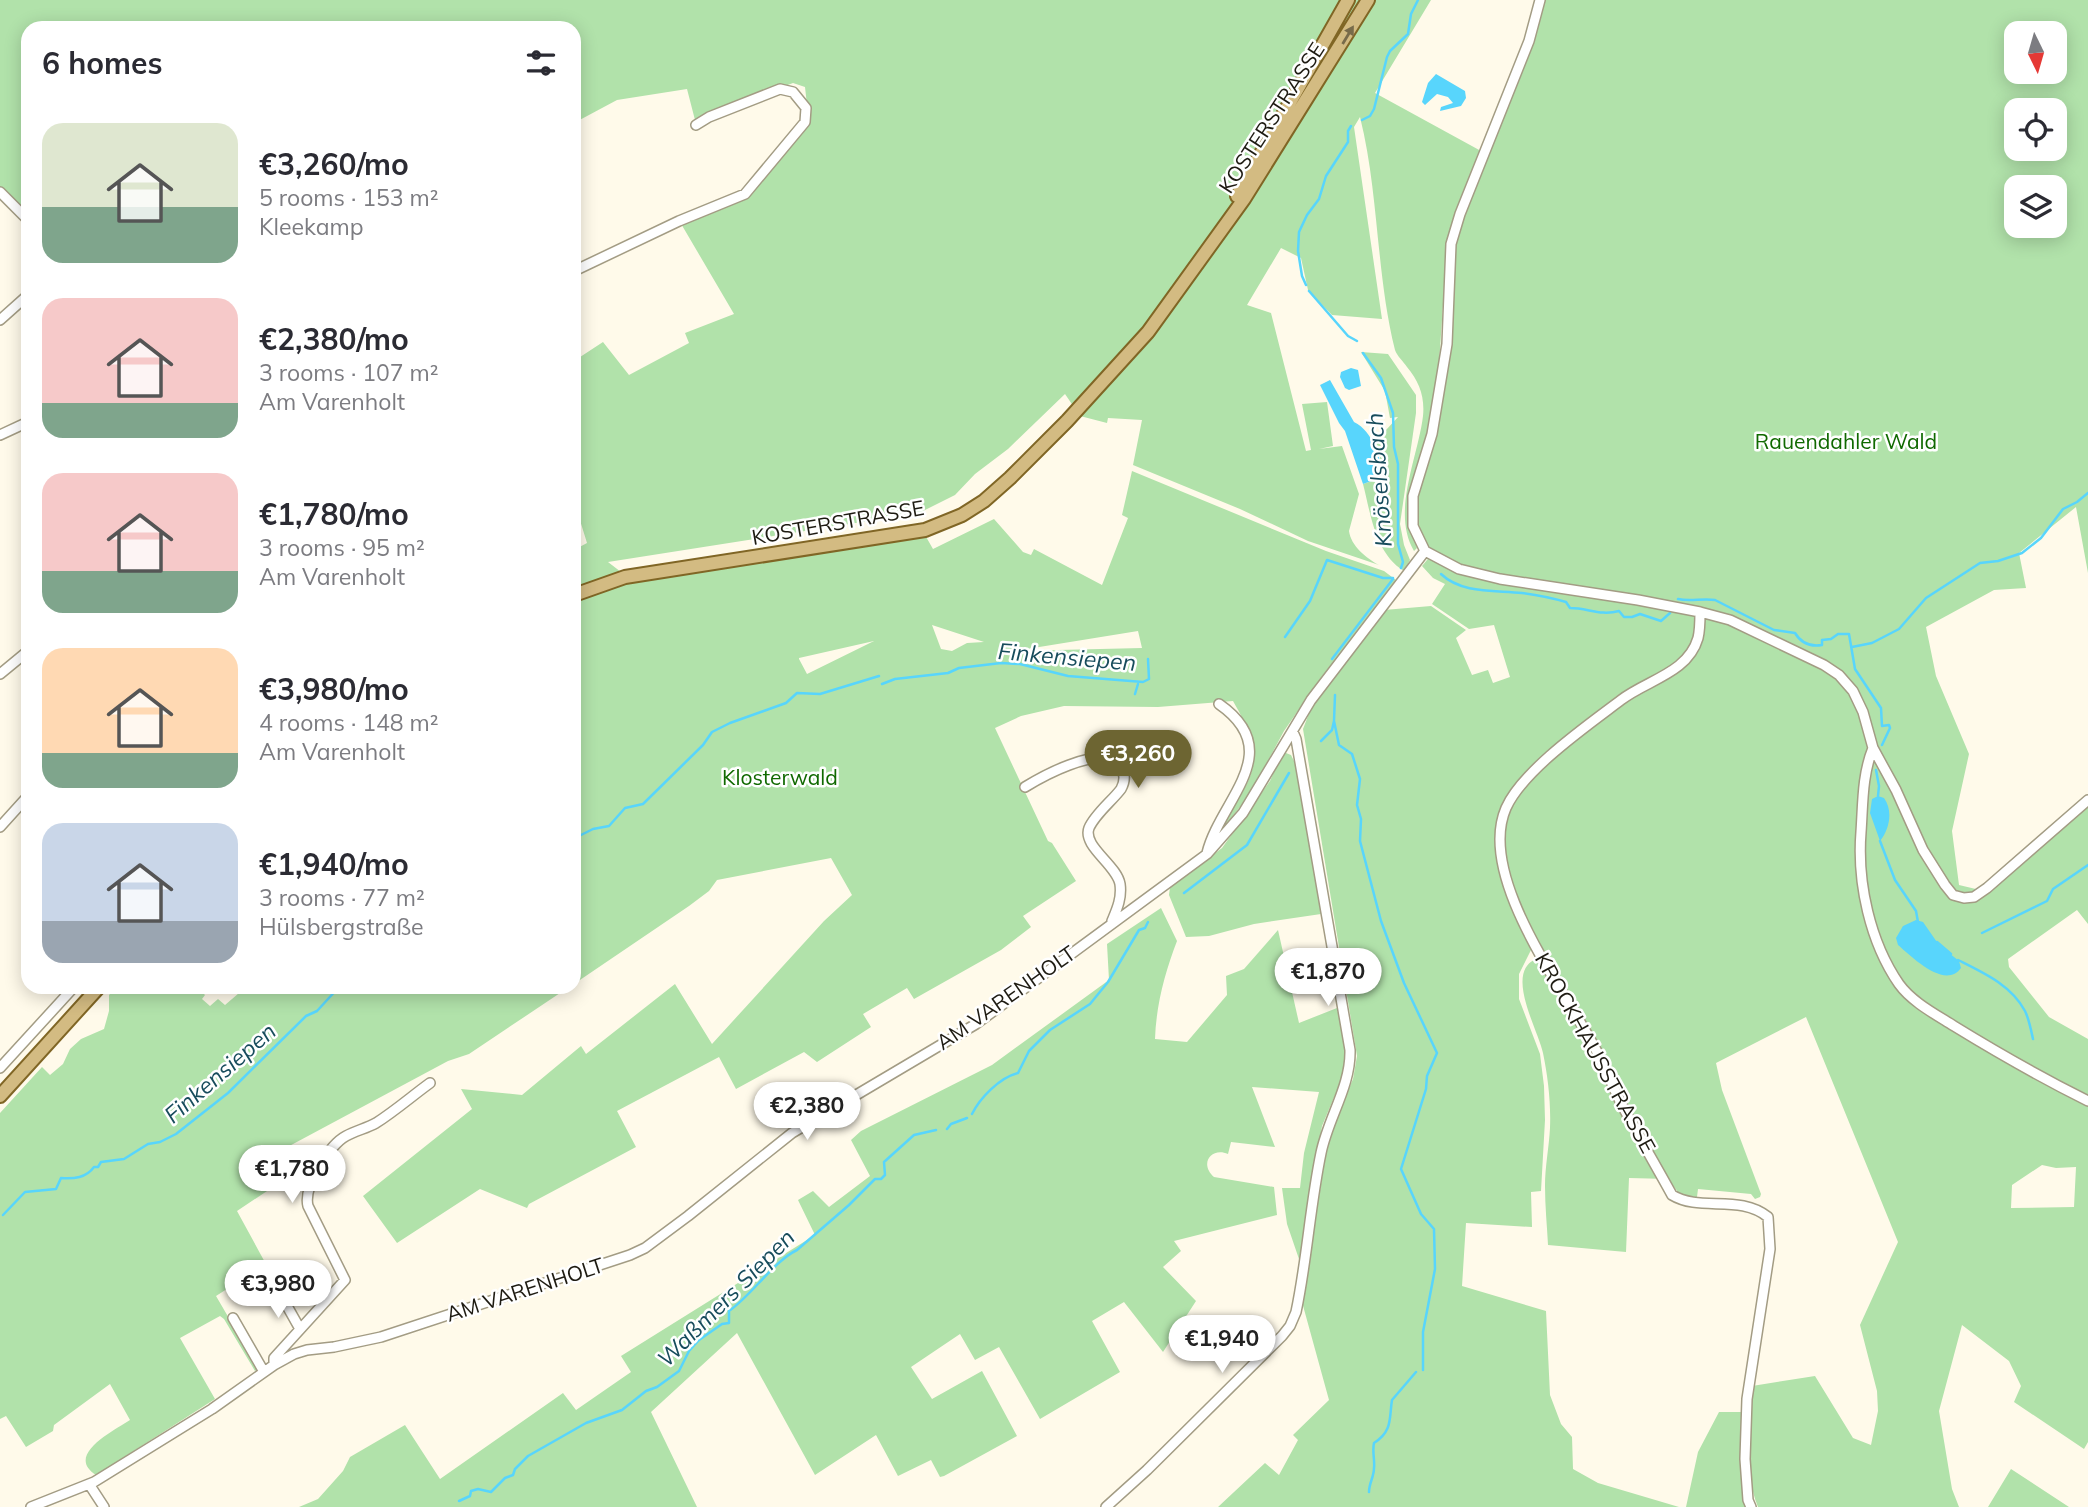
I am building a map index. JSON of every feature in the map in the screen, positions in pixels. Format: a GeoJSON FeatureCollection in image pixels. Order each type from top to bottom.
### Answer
{"type":"FeatureCollection","features":[{"type":"Feature","properties":{"kind":"main road","name":"KOSTERSTRASSE"},"geometry":{"type":"LineString","coordinates":[[1204,254],[1348,0]]}},
{"type":"Feature","properties":{"kind":"main road","name":"KOSTERSTRASSE"},"geometry":{"type":"LineString","coordinates":[[581,593],[625,577],[925,530],[962,515],[984,501],[1010,478],[1148,332],[1244,199],[1368,0]]}},
{"type":"Feature","properties":{"kind":"main road"},"geometry":{"type":"LineString","coordinates":[[0,1096],[93,994]]}},
{"type":"Feature","properties":{"kind":"street"},"geometry":{"type":"LineString","coordinates":[[1540,0],[1529,41],[1460,214],[1451,244],[1445,358],[1432,434],[1413,496],[1413,526],[1425,551],[1459,569],[1500,579],[1700,612],[1730,620],[1824,665],[1839,675],[1853,691],[1863,712],[1873,748],[1931,863],[1945,885],[1958,897],[1974,897],[1987,888],[2088,800]]}},
{"type":"Feature","properties":{"kind":"street"},"geometry":{"type":"LineString","coordinates":[[581,268],[679,220],[740,198],[799,132],[807,114],[806,108],[793,92],[779,89],[709,117],[696,125]]}},
{"type":"Feature","properties":{"kind":"street"},"geometry":{"type":"LineString","coordinates":[[0,192],[21,213]]}},
{"type":"Feature","properties":{"kind":"street"},"geometry":{"type":"LineString","coordinates":[[0,320],[21,301]]}},
{"type":"Feature","properties":{"kind":"street"},"geometry":{"type":"LineString","coordinates":[[0,435],[21,425]]}},
{"type":"Feature","properties":{"kind":"street","name":"AM VARENHOLT"},"geometry":{"type":"LineString","coordinates":[[31,1507],[89,1484],[212,1409],[274,1365],[307,1350],[381,1337],[605,1265],[645,1248],[792,1133],[976,1024],[1207,854],[1243,813],[1311,700],[1425,551]]}},
{"type":"Feature","properties":{"kind":"street","name":"KROCKHAUSSTRASSE"},"geometry":{"type":"LineString","coordinates":[[1700,612],[1698,637],[1688,657],[1678,668],[1624,697],[1535,771],[1510,801],[1499,835],[1506,876],[1524,923],[1547,968],[1595,1048],[1622,1106],[1672,1195],[1684,1200],[1753,1208],[1768,1217],[1770,1250],[1747,1399],[1745,1459],[1748,1500],[1751,1507]]}},
{"type":"Feature","properties":{"kind":"street"},"geometry":{"type":"LineString","coordinates":[[0,674],[21,657]]}},
{"type":"Feature","properties":{"kind":"street"},"geometry":{"type":"LineString","coordinates":[[1207,854],[1211,838],[1248,771],[1250,750],[1243,728],[1234,715],[1219,704]]}},
{"type":"Feature","properties":{"kind":"street"},"geometry":{"type":"LineString","coordinates":[[1106,1507],[1282,1336],[1296,1312],[1321,1152],[1330,1119],[1351,1066],[1307,800],[1293,732]]}},
{"type":"Feature","properties":{"kind":"street"},"geometry":{"type":"LineString","coordinates":[[1873,748],[1866,764],[1859,853],[1861,875],[1868,911],[1883,953],[1900,985],[1919,1004],[1999,1054],[2088,1101]]}},
{"type":"Feature","properties":{"kind":"street"},"geometry":{"type":"LineString","coordinates":[[1025,787],[1056,770],[1102,757],[1115,759],[1124,769],[1124,784],[1089,829],[1088,835],[1093,846],[1116,872],[1120,883],[1121,899],[1111,923]]}},
{"type":"Feature","properties":{"kind":"street"},"geometry":{"type":"LineString","coordinates":[[0,827],[21,804]]}},
{"type":"Feature","properties":{"kind":"street"},"geometry":{"type":"LineString","coordinates":[[0,1068],[68,994]]}},
{"type":"Feature","properties":{"kind":"street","name":"AM VARENHOLT"},"geometry":{"type":"LineString","coordinates":[[274,1365],[274,1358],[345,1280],[307,1206],[308,1188],[337,1143],[344,1137],[374,1124],[430,1083]]}},
{"type":"Feature","properties":{"kind":"street"},"geometry":{"type":"LineString","coordinates":[[282,1297],[300,1329]]}},
{"type":"Feature","properties":{"kind":"street"},"geometry":{"type":"LineString","coordinates":[[233,1318],[264,1372]]}},
{"type":"Feature","properties":{"kind":"street"},"geometry":{"type":"LineString","coordinates":[[89,1484],[104,1507]]}},
{"type":"Feature","properties":{"kind":"green space","name":"Klosterwald"},"geometry":{"type":"Polygon","coordinates":[[[0,0],[1431,0],[1375,93],[1481,151],[1455,214],[1447,245],[1437,394],[1411,525],[1417,548],[1414,551],[1408,536],[1405,502],[1423,416],[1423,402],[1415,378],[1395,350],[1384,292],[1371,175],[1360,117],[1354,127],[1382,319],[1332,315],[1308,290],[1301,258],[1281,248],[1247,305],[1271,313],[1306,451],[1311,450],[1302,404],[1327,402],[1333,446],[1319,449],[1342,446],[1359,494],[1350,536],[1360,551],[1379,565],[1308,541],[1240,509],[1133,465],[1142,420],[1108,418],[1107,423],[1080,416],[1065,394],[955,495],[919,513],[608,562],[634,582],[925,535],[933,549],[994,519],[1023,552],[1031,555],[1034,549],[1102,585],[1128,518],[1122,515],[1132,471],[1326,551],[1384,571],[1396,580],[1317,683],[1284,731],[1250,794],[1219,834],[1218,831],[1248,782],[1254,755],[1251,740],[1233,701],[1158,707],[1064,706],[1021,716],[995,728],[1048,841],[1052,843],[1076,881],[1023,916],[1031,927],[1001,950],[914,999],[907,988],[863,1014],[871,1027],[817,1062],[804,1052],[736,1089],[719,1057],[617,1111],[636,1147],[529,1204],[527,1208],[480,1189],[397,1243],[363,1196],[472,1109],[461,1089],[522,1095],[581,1046],[586,1054],[675,984],[712,1044],[824,921],[852,895],[831,858],[717,880],[709,891],[689,906],[581,979],[581,546],[587,543],[581,524],[581,356],[603,342],[629,375],[689,343],[685,333],[734,314],[680,222],[730,204],[809,123],[805,87],[793,83],[695,120],[687,89],[617,100],[581,119],[581,21],[21,21],[21,212],[0,191],[0,0]],[[932,625],[941,649],[952,651],[967,643],[984,642],[932,625]],[[1138,631],[1014,651],[1142,648],[1138,631]],[[874,641],[799,658],[807,674],[874,641]]]}},
{"type":"Feature","properties":{"kind":"green space","name":"Rauendahler Wald"},"geometry":{"type":"Polygon","coordinates":[[[1544,0],[2088,0],[2088,573],[2076,507],[2019,553],[2026,588],[1994,590],[1926,627],[1936,676],[1969,754],[1952,831],[1959,885],[1980,890],[2012,872],[2088,806],[2088,924],[2077,910],[2008,959],[2009,967],[2049,1017],[2088,1039],[2088,1442],[2084,1449],[2014,1402],[2021,1386],[2009,1361],[1962,1325],[1939,1411],[1952,1489],[1959,1507],[1758,1507],[1753,1493],[1749,1463],[1752,1386],[1815,1376],[1853,1438],[1871,1445],[1878,1411],[1877,1391],[1860,1325],[1898,1242],[1806,1017],[1716,1063],[1722,1090],[1760,1197],[1755,1199],[1751,1194],[1698,1189],[1697,1197],[1681,1196],[1668,1179],[1629,1178],[1626,1252],[1548,1245],[1545,1186],[1550,1128],[1549,1090],[1543,1053],[1525,1001],[1523,987],[1523,974],[1528,964],[1539,958],[1532,948],[1519,974],[1519,999],[1540,1054],[1544,1086],[1541,1191],[1531,1192],[1532,1227],[1466,1223],[1462,1286],[1546,1311],[1550,1395],[1561,1424],[1572,1437],[1573,1469],[1598,1483],[1679,1507],[1218,1507],[1265,1463],[1279,1475],[1298,1440],[1293,1435],[1329,1400],[1302,1302],[1326,1153],[1336,1119],[1353,1079],[1357,1056],[1303,729],[1313,703],[1384,610],[1431,606],[1466,630],[1456,638],[1472,675],[1488,670],[1493,683],[1510,677],[1494,625],[1469,629],[1432,604],[1445,584],[1433,578],[1422,566],[1432,554],[1423,541],[1417,498],[1436,435],[1453,294],[1456,244],[1462,214],[1544,0]],[[2042,1165],[2012,1185],[2011,1208],[2074,1207],[2076,1167],[2056,1168],[2042,1165]]]}},
{"type":"Feature","properties":{"kind":"green space"},"geometry":{"type":"Polygon","coordinates":[[[1361,352],[1388,354],[1416,395],[1416,413],[1400,524],[1410,560],[1404,571],[1386,554],[1380,544],[1363,484],[1385,474],[1375,442],[1398,417],[1390,418],[1385,391],[1361,352]]]}},
{"type":"Feature","properties":{"kind":"green space"},"geometry":{"type":"Polygon","coordinates":[[[1281,755],[1291,755],[1300,773],[1321,914],[1254,924],[1209,936],[1186,937],[1169,895],[1170,887],[1222,848],[1270,781],[1281,755]]]}},
{"type":"Feature","properties":{"kind":"green space"},"geometry":{"type":"Polygon","coordinates":[[[1161,908],[1177,941],[1162,989],[1155,1039],[1187,1042],[1227,995],[1226,976],[1244,969],[1278,930],[1299,1023],[1337,1008],[1347,1056],[1345,1071],[1322,1126],[1300,1262],[1287,1224],[1282,1188],[1300,1188],[1304,1153],[1319,1092],[1252,1087],[1275,1147],[1231,1142],[1228,1154],[1222,1152],[1212,1155],[1207,1167],[1214,1177],[1274,1187],[1277,1215],[1174,1241],[1181,1251],[1163,1267],[1196,1301],[1163,1352],[1124,1302],[1092,1321],[1120,1372],[1040,1419],[999,1347],[975,1360],[960,1334],[911,1367],[932,1399],[982,1371],[1017,1436],[944,1476],[940,1477],[931,1460],[898,1476],[876,1435],[815,1475],[737,1333],[651,1412],[697,1507],[299,1507],[318,1499],[343,1471],[350,1457],[405,1425],[440,1479],[563,1393],[576,1410],[631,1372],[621,1356],[815,1235],[798,1200],[813,1191],[829,1207],[870,1176],[851,1140],[861,1131],[992,1065],[1109,980],[1107,944],[1161,908]]]}},
{"type":"Feature","properties":{"kind":"green space"},"geometry":{"type":"Polygon","coordinates":[[[204,994],[202,999],[210,1006],[218,999],[225,1005],[238,994],[559,994],[469,1054],[448,1061],[280,1151],[291,1175],[237,1211],[273,1277],[249,1294],[239,1291],[234,1294],[230,1287],[216,1296],[258,1368],[255,1371],[220,1316],[180,1338],[215,1399],[96,1475],[88,1467],[86,1459],[89,1451],[104,1437],[130,1420],[110,1384],[54,1425],[53,1431],[26,1447],[6,1416],[0,1419],[0,1113],[42,1067],[50,1075],[63,1064],[70,1049],[81,1039],[104,1029],[109,1011],[109,995],[204,994]]]}},
{"type":"Feature","properties":{"kind":"green space"},"geometry":{"type":"Polygon","coordinates":[[[1719,1412],[1742,1412],[1740,1442],[1746,1507],[1686,1507],[1698,1452],[1719,1412]]]}},
{"type":"Feature","properties":{"kind":"green space"},"geometry":{"type":"Polygon","coordinates":[[[2011,1469],[2069,1507],[1988,1507],[2011,1469]]]}},
{"type":"Feature","properties":{"kind":"water"},"geometry":{"type":"Polygon","coordinates":[[[1436,74],[1465,91],[1466,98],[1461,106],[1440,111],[1441,107],[1453,103],[1448,97],[1437,94],[1425,105],[1422,102],[1428,83],[1436,74]]]}},
{"type":"Feature","properties":{"kind":"water"},"geometry":{"type":"Polygon","coordinates":[[[1351,368],[1358,370],[1361,386],[1349,390],[1345,388],[1340,377],[1341,372],[1351,368]]]}},
{"type":"Feature","properties":{"kind":"water"},"geometry":{"type":"Polygon","coordinates":[[[1330,380],[1354,422],[1361,426],[1370,438],[1385,474],[1383,477],[1363,484],[1345,431],[1320,385],[1330,380]]]}},
{"type":"Feature","properties":{"kind":"water"},"geometry":{"type":"Polygon","coordinates":[[[1878,796],[1884,798],[1889,808],[1888,825],[1880,841],[1870,813],[1872,799],[1878,796]]]}},
{"type":"Feature","properties":{"kind":"water"},"geometry":{"type":"Polygon","coordinates":[[[1916,920],[1923,922],[1939,945],[1959,961],[1961,968],[1954,974],[1938,974],[1898,945],[1896,938],[1903,926],[1916,920]]]}},
{"type":"Feature","properties":{"kind":"waterway","name":"Knöselsbach"},"geometry":{"type":"LineString","coordinates":[[1362,120],[1370,116],[1374,109],[1387,57],[1408,34],[1411,14],[1418,0]]}},
{"type":"Feature","properties":{"kind":"waterway","name":"Knöselsbach"},"geometry":{"type":"LineString","coordinates":[[1306,285],[1298,251],[1299,232],[1319,199],[1326,176],[1348,142],[1351,126]]}},
{"type":"Feature","properties":{"kind":"waterway","name":"Knöselsbach"},"geometry":{"type":"LineString","coordinates":[[1309,291],[1348,336],[1357,341]]}},
{"type":"Feature","properties":{"kind":"waterway","name":"Knöselsbach"},"geometry":{"type":"LineString","coordinates":[[1363,353],[1381,378],[1393,413],[1394,447],[1398,464],[1398,544],[1403,562],[1401,568]]}},
{"type":"Feature","properties":{"kind":"waterway"},"geometry":{"type":"LineString","coordinates":[[1852,647],[1872,643],[1899,629],[1926,598],[1980,563],[1998,561],[2022,553],[2041,538],[2063,509],[2088,493]]}},
{"type":"Feature","properties":{"kind":"waterway","name":"Finkensiepen"},"geometry":{"type":"LineString","coordinates":[[1285,637],[1310,601],[1327,560],[1383,578],[1393,578]]}},
{"type":"Feature","properties":{"kind":"waterway"},"geometry":{"type":"LineString","coordinates":[[1441,574],[1469,588],[1544,597],[1566,602],[1570,608],[1606,613],[1619,611],[1624,617],[1640,614],[1661,621],[1670,613]]}},
{"type":"Feature","properties":{"kind":"waterway","name":"Knöselsbach"},"geometry":{"type":"LineString","coordinates":[[1332,659],[1393,579]]}},
{"type":"Feature","properties":{"kind":"waterway"},"geometry":{"type":"LineString","coordinates":[[1678,599],[1715,600],[1774,630],[1795,633],[1810,645],[1822,645],[1822,640],[1831,639],[1838,634],[1849,634],[1855,669],[1881,708],[1882,726],[1889,725],[1890,728],[1882,745]]}},
{"type":"Feature","properties":{"kind":"waterway","name":"Finkensiepen"},"geometry":{"type":"LineString","coordinates":[[882,684],[895,679],[1001,663],[1020,664],[1068,676],[1143,682],[1149,679],[1148,659]]}},
{"type":"Feature","properties":{"kind":"waterway","name":"Finkensiepen"},"geometry":{"type":"LineString","coordinates":[[581,835],[609,826],[625,808],[643,804],[703,745],[712,732],[786,703],[797,693],[820,694],[879,676]]}},
{"type":"Feature","properties":{"kind":"waterway"},"geometry":{"type":"LineString","coordinates":[[1135,694],[1138,684]]}},
{"type":"Feature","properties":{"kind":"waterway","name":"Knöselsbach"},"geometry":{"type":"LineString","coordinates":[[1335,695],[1334,721],[1339,745],[1352,754],[1360,779],[1357,805],[1361,819],[1360,841],[1381,921],[1404,983],[1437,1053],[1427,1076],[1426,1089],[1401,1169],[1421,1214],[1434,1229],[1435,1269],[1423,1332],[1423,1370]]}},
{"type":"Feature","properties":{"kind":"waterway","name":"Waßmers Siepen"},"geometry":{"type":"LineString","coordinates":[[1321,741],[1332,730],[1334,721]]}},
{"type":"Feature","properties":{"kind":"waterway"},"geometry":{"type":"LineString","coordinates":[[1876,770],[1878,796]]}},
{"type":"Feature","properties":{"kind":"waterway","name":"Waßmers Siepen"},"geometry":{"type":"LineString","coordinates":[[1184,893],[1247,845],[1289,773]]}},
{"type":"Feature","properties":{"kind":"waterway"},"geometry":{"type":"LineString","coordinates":[[1880,841],[1895,880],[1916,911],[1918,922]]}},
{"type":"Feature","properties":{"kind":"waterway"},"geometry":{"type":"LineString","coordinates":[[1982,933],[2047,901],[2053,889],[2088,865]]}},
{"type":"Feature","properties":{"kind":"waterway","name":"Waßmers Siepen"},"geometry":{"type":"LineString","coordinates":[[972,1114],[991,1089],[1018,1073],[1029,1051],[1050,1030],[1090,1004],[1108,982],[1139,930],[1145,928],[1148,922]]}},
{"type":"Feature","properties":{"kind":"waterway"},"geometry":{"type":"LineString","coordinates":[[1937,942],[1951,954]]}},
{"type":"Feature","properties":{"kind":"waterway"},"geometry":{"type":"LineString","coordinates":[[1958,960],[1996,981],[2012,994],[2025,1011],[2033,1039]]}},
{"type":"Feature","properties":{"kind":"waterway","name":"Finkensiepen"},"geometry":{"type":"LineString","coordinates":[[3,1215],[25,1192],[56,1189],[61,1178],[83,1176],[98,1167],[101,1162],[124,1159],[148,1144],[160,1142],[176,1134],[228,1093],[306,1016],[317,1011],[333,994]]}},
{"type":"Feature","properties":{"kind":"waterway","name":"Waßmers Siepen"},"geometry":{"type":"LineString","coordinates":[[947,1129],[951,1124],[967,1118]]}},
{"type":"Feature","properties":{"kind":"waterway","name":"Waßmers Siepen"},"geometry":{"type":"LineString","coordinates":[[459,1501],[478,1489],[491,1492],[505,1478],[513,1475],[515,1469],[528,1456],[586,1423],[622,1410],[646,1391],[657,1387],[679,1371],[689,1351],[699,1340],[722,1324],[729,1323],[729,1311],[771,1270],[849,1205],[875,1179],[881,1179],[885,1175],[884,1162],[914,1135],[936,1130]]}},
{"type":"Feature","properties":{"kind":"waterway","name":"Knöselsbach"},"geometry":{"type":"LineString","coordinates":[[1369,1492],[1374,1471],[1374,1443],[1387,1429],[1392,1400],[1416,1372]]}}]}
